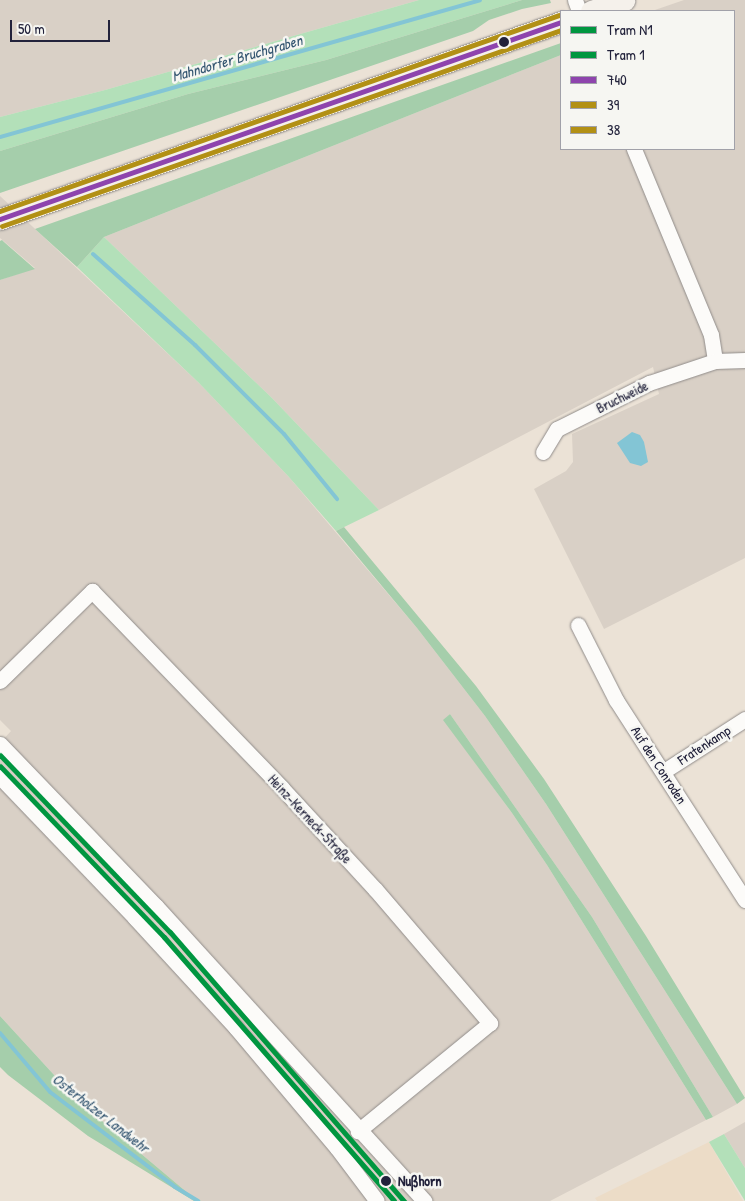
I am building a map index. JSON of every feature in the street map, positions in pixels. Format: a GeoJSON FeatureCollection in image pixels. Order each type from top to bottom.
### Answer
{"type":"FeatureCollection","features":[{"type":"Feature","properties":{"kind":"main road"},"geometry":{"type":"LineString","coordinates":[[594,10],[624,0]]}},
{"type":"Feature","properties":{"kind":"main road"},"geometry":{"type":"LineString","coordinates":[[0,219],[560,22]]}},
{"type":"Feature","properties":{"kind":"street"},"geometry":{"type":"LineString","coordinates":[[634,150],[711,335],[715,361]]}},
{"type":"Feature","properties":{"kind":"street","name":"Bruchweide"},"geometry":{"type":"LineString","coordinates":[[543,452],[557,429],[649,383],[715,361],[745,360]]}},
{"type":"Feature","properties":{"kind":"street","name":"Heinz-Kerneck-Straße"},"geometry":{"type":"LineString","coordinates":[[0,681],[92,592],[282,788],[374,889],[490,1023],[358,1131]]}},
{"type":"Feature","properties":{"kind":"street","name":"Auf den Conroden"},"geometry":{"type":"LineString","coordinates":[[578,625],[616,700],[664,771],[745,900]]}},
{"type":"Feature","properties":{"kind":"street","name":"Fratenkamp"},"geometry":{"type":"LineString","coordinates":[[664,771],[745,719]]}},
{"type":"Feature","properties":{"kind":"street"},"geometry":{"type":"LineString","coordinates":[[0,744],[156,906],[358,1131],[378,1149],[424,1201]]}},
{"type":"Feature","properties":{"kind":"street"},"geometry":{"type":"LineString","coordinates":[[0,777],[129,911],[236,1028],[337,1148],[377,1201]]}},
{"type":"Feature","properties":{"kind":"shaded area"},"geometry":{"type":"Polygon","coordinates":[[[0,0],[419,0],[105,90],[0,117],[0,0]]]}},
{"type":"Feature","properties":{"kind":"shaded area"},"geometry":{"type":"Polygon","coordinates":[[[684,0],[745,0],[745,558],[604,629],[534,489],[566,471],[573,462],[572,434],[659,394],[653,367],[379,510],[272,398],[104,237],[560,55],[560,150],[735,150],[735,10],[655,10],[684,0]]]}},
{"type":"Feature","properties":{"kind":"shaded area"},"geometry":{"type":"Polygon","coordinates":[[[0,196],[199,383],[288,476],[417,628],[485,716],[546,804],[737,1104],[713,1117],[592,917],[450,714],[444,720],[512,813],[547,865],[706,1120],[550,1201],[201,1201],[189,1194],[77,1100],[0,1016],[0,743],[11,731],[0,720],[0,280],[35,268],[0,238],[0,196]]]}},
{"type":"Feature","properties":{"kind":"shaded area"},"geometry":{"type":"Polygon","coordinates":[[[745,1122],[745,1168],[724,1134],[745,1122]]]}},
{"type":"Feature","properties":{"kind":"shaded area"},"geometry":{"type":"Polygon","coordinates":[[[709,1142],[743,1201],[597,1201],[595,1198],[709,1142]]]}},
{"type":"Feature","properties":{"kind":"green space"},"geometry":{"type":"Polygon","coordinates":[[[419,0],[522,0],[326,60],[188,94],[0,151],[0,117],[105,90],[419,0]]]}},
{"type":"Feature","properties":{"kind":"green space"},"geometry":{"type":"Polygon","coordinates":[[[522,0],[550,0],[551,3],[522,9],[489,20],[473,31],[0,193],[0,151],[188,94],[326,60],[522,0]]]}},
{"type":"Feature","properties":{"kind":"green space"},"geometry":{"type":"Polygon","coordinates":[[[560,43],[560,55],[104,237],[77,267],[35,229],[560,43]]]}},
{"type":"Feature","properties":{"kind":"green space"},"geometry":{"type":"Polygon","coordinates":[[[104,237],[272,398],[379,510],[336,531],[288,476],[199,383],[77,267],[104,237]]]}},
{"type":"Feature","properties":{"kind":"green space"},"geometry":{"type":"Polygon","coordinates":[[[2,240],[35,269],[0,280],[0,241],[2,240]]]}},
{"type":"Feature","properties":{"kind":"green space"},"geometry":{"type":"Polygon","coordinates":[[[344,527],[476,686],[544,779],[646,936],[745,1098],[737,1104],[546,804],[485,716],[417,628],[336,531],[344,527]]]}},
{"type":"Feature","properties":{"kind":"green space"},"geometry":{"type":"Polygon","coordinates":[[[450,714],[592,917],[713,1117],[706,1120],[547,865],[512,813],[443,720],[450,714]]]}},
{"type":"Feature","properties":{"kind":"green space"},"geometry":{"type":"Polygon","coordinates":[[[0,1016],[77,1100],[189,1194],[201,1201],[194,1201],[88,1136],[8,1075],[0,1067],[0,1016]]]}},
{"type":"Feature","properties":{"kind":"green space"},"geometry":{"type":"Polygon","coordinates":[[[724,1134],[745,1168],[745,1201],[709,1142],[724,1134]]]}},
{"type":"Feature","properties":{"kind":"water"},"geometry":{"type":"Polygon","coordinates":[[[632,432],[640,435],[644,442],[648,462],[641,466],[630,463],[617,443],[632,432]]]}},
{"type":"Feature","properties":{"kind":"waterway","name":"Mahndorfer Bruchgraben"},"geometry":{"type":"LineString","coordinates":[[0,137],[480,0]]}},
{"type":"Feature","properties":{"kind":"waterway"},"geometry":{"type":"LineString","coordinates":[[93,254],[195,345],[284,434],[337,499]]}},
{"type":"Feature","properties":{"kind":"waterway","name":"Osterholzer Landwehr"},"geometry":{"type":"LineString","coordinates":[[0,1033],[50,1092],[175,1187],[198,1201]]}},
{"type":"Feature","properties":{"kind":"tram line","name":"N1"},"geometry":{"type":"LineString","coordinates":[[0,755],[170,932],[404,1201]]}},
{"type":"Feature","properties":{"kind":"tram line","name":"1"},"geometry":{"type":"LineString","coordinates":[[0,766],[164,937],[394,1201]]}},
{"type":"Feature","properties":{"kind":"transit line","name":"38"},"geometry":{"type":"LineString","coordinates":[[0,211],[559,15]]}},
{"type":"Feature","properties":{"kind":"transit line","name":"740"},"geometry":{"type":"LineString","coordinates":[[0,219],[560,22]]}},
{"type":"Feature","properties":{"kind":"transit line","name":"39"},"geometry":{"type":"LineString","coordinates":[[2,226],[560,30]]}},
{"type":"Feature","properties":{"kind":"place","name":"Nußhorn"},"geometry":{"type":"Point","coordinates":[386,1181]}}]}
